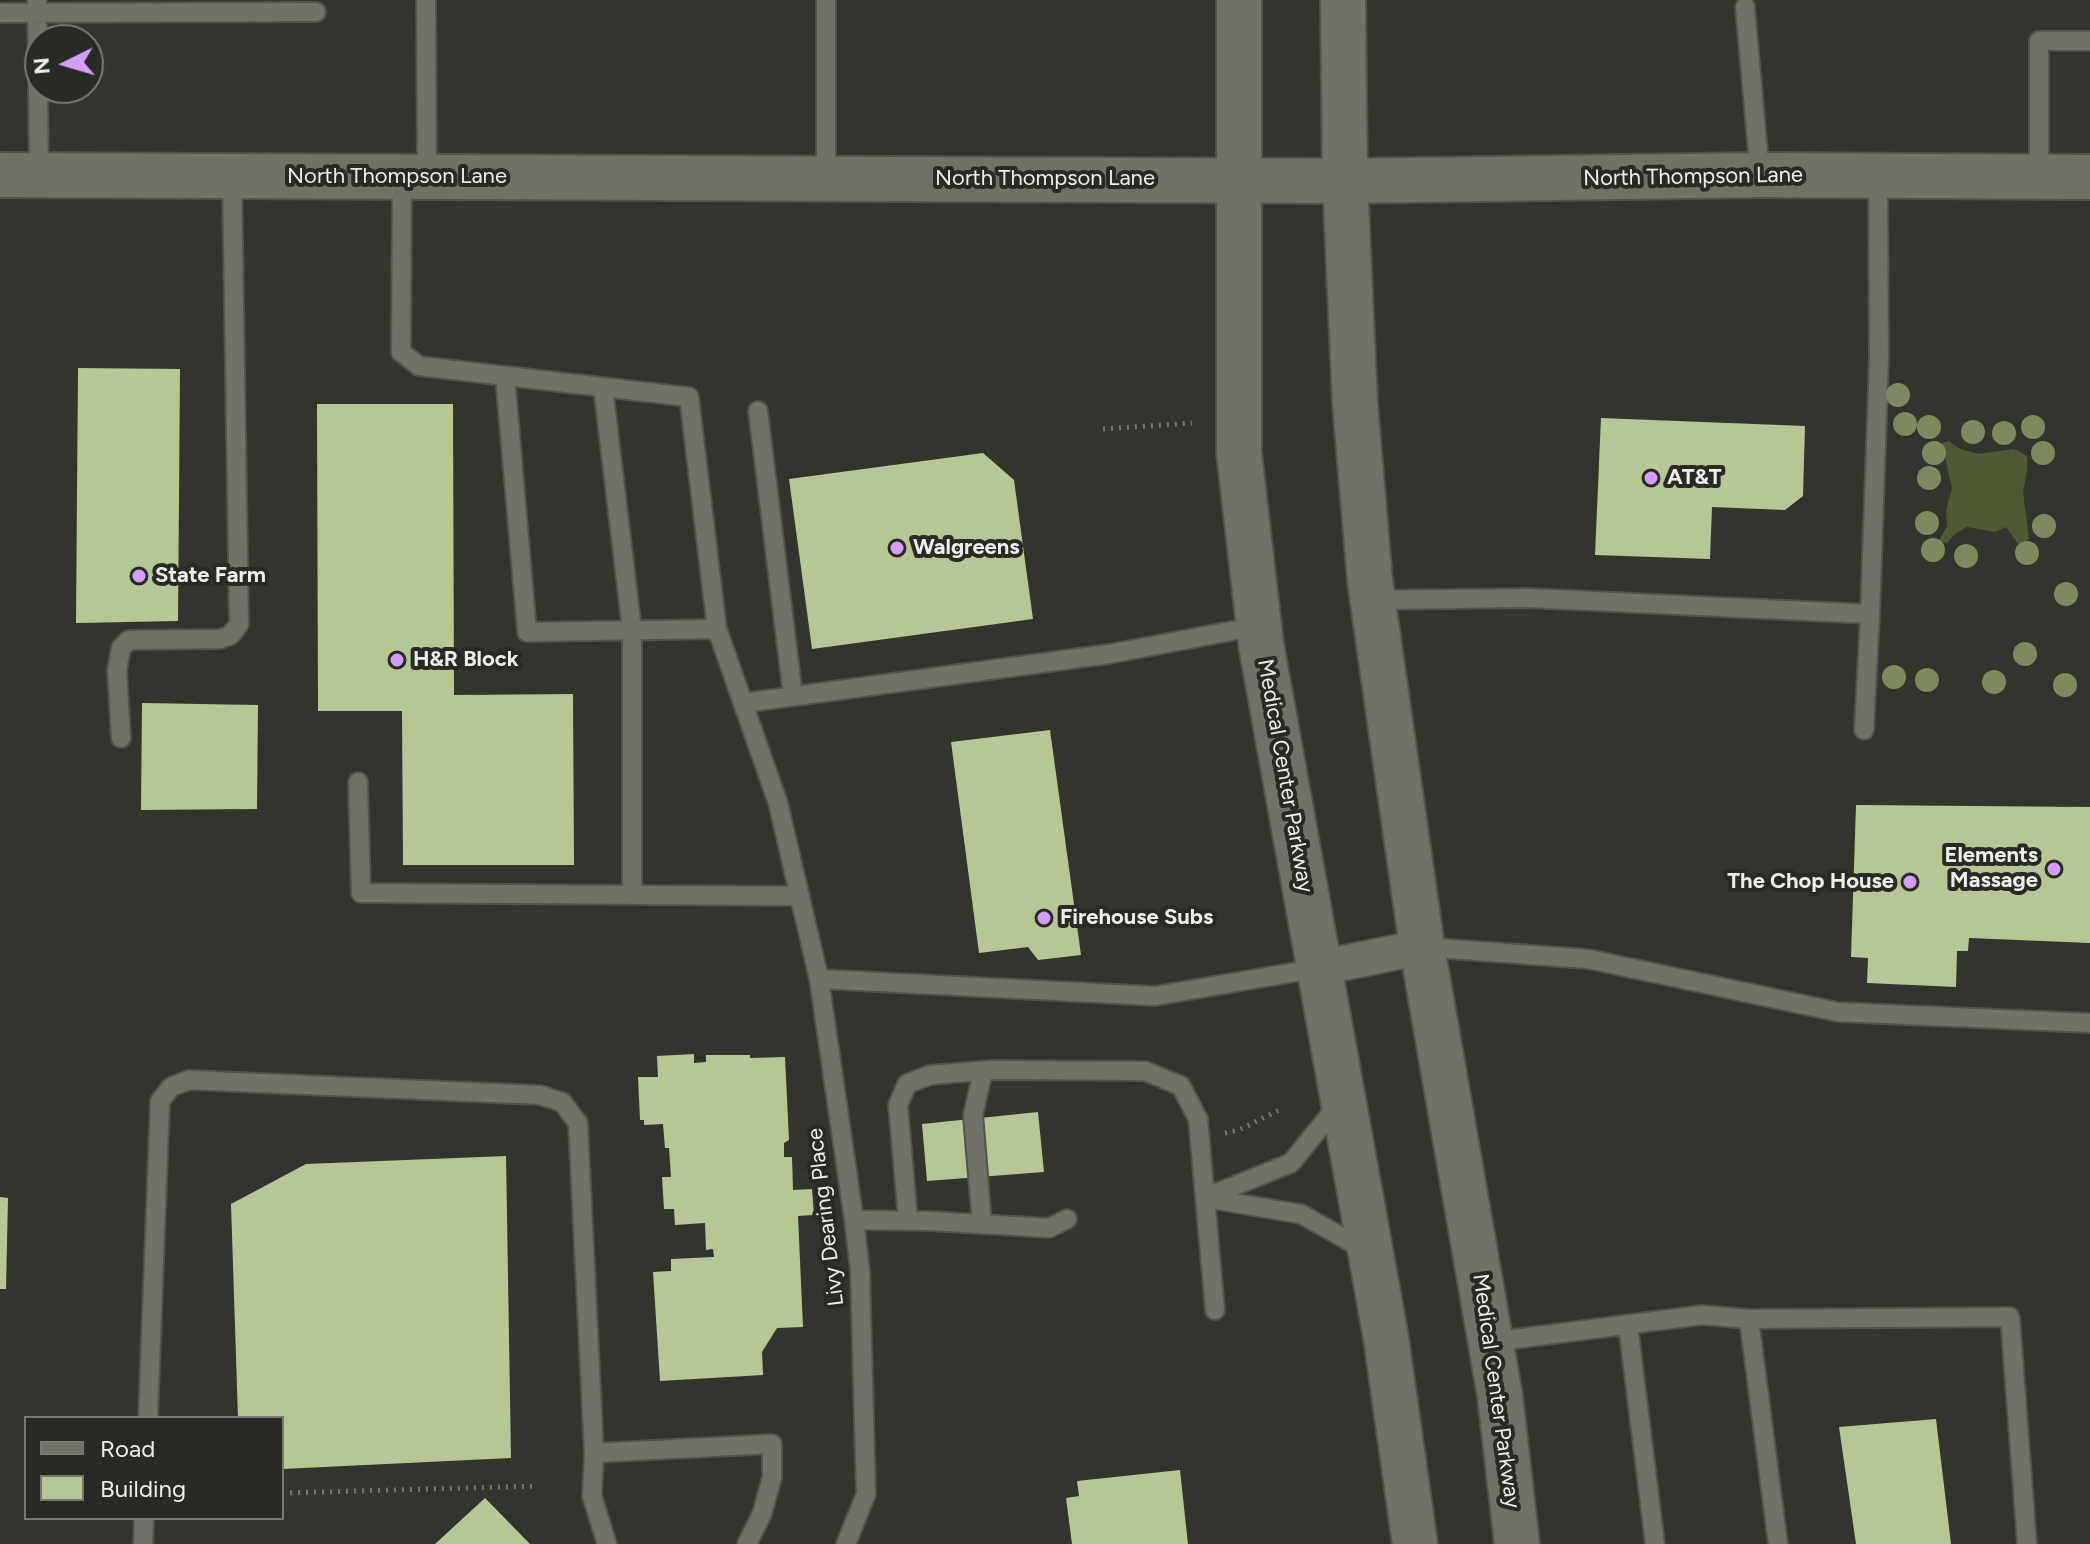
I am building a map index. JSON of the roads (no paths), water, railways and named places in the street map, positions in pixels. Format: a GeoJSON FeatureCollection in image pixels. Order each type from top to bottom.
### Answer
{"type":"FeatureCollection","features":[{"type":"Feature","properties":{"kind":"main road","name":"Medical Center Parkway"},"geometry":{"type":"LineString","coordinates":[[1239,0],[1239,453],[1259,626],[1386,1338],[1415,1544]]}},
{"type":"Feature","properties":{"kind":"main road","name":"Medical Center Parkway"},"geometry":{"type":"LineString","coordinates":[[1343,0],[1345,181],[1355,403],[1373,600],[1422,947],[1500,1396],[1517,1544]]}},
{"type":"Feature","properties":{"kind":"main road","name":"North Thompson Lane"},"geometry":{"type":"LineString","coordinates":[[20,175],[1345,181],[1760,175],[2090,177]]}},
{"type":"Feature","properties":{"kind":"street"},"geometry":{"type":"LineString","coordinates":[[1319,968],[1422,947]]}},
{"type":"Feature","properties":{"kind":"lane"},"geometry":{"type":"LineString","coordinates":[[426,0],[401,352],[419,366],[603,387],[632,630],[632,895]]}},
{"type":"Feature","properties":{"kind":"lane"},"geometry":{"type":"LineString","coordinates":[[826,0],[826,179]]}},
{"type":"Feature","properties":{"kind":"lane"},"geometry":{"type":"LineString","coordinates":[[20,175],[37,6]]}},
{"type":"Feature","properties":{"kind":"lane"},"geometry":{"type":"LineString","coordinates":[[0,13],[37,6],[316,12]]}},
{"type":"Feature","properties":{"kind":"lane"},"geometry":{"type":"LineString","coordinates":[[1745,7],[1760,175]]}},
{"type":"Feature","properties":{"kind":"lane"},"geometry":{"type":"LineString","coordinates":[[2039,176],[2039,41],[2090,41]]}},
{"type":"Feature","properties":{"kind":"lane"},"geometry":{"type":"LineString","coordinates":[[1864,730],[1879,358],[1878,176]]}},
{"type":"Feature","properties":{"kind":"lane"},"geometry":{"type":"LineString","coordinates":[[121,738],[117,670],[121,648],[129,640],[220,639],[231,635],[239,624],[232,177]]}},
{"type":"Feature","properties":{"kind":"lane"},"geometry":{"type":"LineString","coordinates":[[505,376],[527,632],[717,629]]}},
{"type":"Feature","properties":{"kind":"lane","name":"Livy Dearing Place"},"geometry":{"type":"LineString","coordinates":[[603,387],[689,397],[717,629],[778,803],[819,979],[860,1270],[866,1494],[846,1544]]}},
{"type":"Feature","properties":{"kind":"lane"},"geometry":{"type":"LineString","coordinates":[[758,411],[793,696]]}},
{"type":"Feature","properties":{"kind":"lane"},"geometry":{"type":"LineString","coordinates":[[1373,600],[1528,598],[1870,614]]}},
{"type":"Feature","properties":{"kind":"lane"},"geometry":{"type":"LineString","coordinates":[[743,703],[1109,654],[1259,626]]}},
{"type":"Feature","properties":{"kind":"lane"},"geometry":{"type":"LineString","coordinates":[[358,782],[361,893],[800,896]]}},
{"type":"Feature","properties":{"kind":"lane"},"geometry":{"type":"LineString","coordinates":[[1422,947],[1588,959],[1838,1012],[2090,1023]]}},
{"type":"Feature","properties":{"kind":"lane"},"geometry":{"type":"LineString","coordinates":[[819,979],[1155,996],[1319,968]]}},
{"type":"Feature","properties":{"kind":"lane"},"geometry":{"type":"LineString","coordinates":[[908,1220],[898,1105],[907,1084],[930,1075],[983,1071],[1145,1071],[1181,1086],[1198,1119],[1215,1310]]}},
{"type":"Feature","properties":{"kind":"lane"},"geometry":{"type":"LineString","coordinates":[[982,1224],[973,1115],[983,1071]]}},
{"type":"Feature","properties":{"kind":"lane"},"geometry":{"type":"LineString","coordinates":[[148,1416],[160,1101],[171,1087],[189,1080],[540,1095],[562,1102],[578,1123],[594,1453],[592,1496],[607,1544]]}},
{"type":"Feature","properties":{"kind":"lane"},"geometry":{"type":"LineString","coordinates":[[1206,1198],[1291,1163],[1343,1099]]}},
{"type":"Feature","properties":{"kind":"lane"},"geometry":{"type":"LineString","coordinates":[[1206,1198],[1301,1214],[1371,1253]]}},
{"type":"Feature","properties":{"kind":"lane"},"geometry":{"type":"LineString","coordinates":[[854,1220],[1049,1228],[1067,1219]]}},
{"type":"Feature","properties":{"kind":"lane"},"geometry":{"type":"LineString","coordinates":[[1491,1342],[1702,1315],[1749,1319],[2010,1317],[2027,1544]]}},
{"type":"Feature","properties":{"kind":"lane"},"geometry":{"type":"LineString","coordinates":[[1749,1319],[1778,1544]]}},
{"type":"Feature","properties":{"kind":"lane"},"geometry":{"type":"LineString","coordinates":[[1628,1325],[1655,1544]]}},
{"type":"Feature","properties":{"kind":"lane"},"geometry":{"type":"LineString","coordinates":[[594,1453],[772,1444],[772,1477],[762,1514],[747,1544]]}},
{"type":"Feature","properties":{"kind":"lane"},"geometry":{"type":"LineString","coordinates":[[143,1544],[144,1520]]}},
{"type":"Feature","properties":{"kind":"place","name":"AT&T"},"geometry":{"type":"Point","coordinates":[1651,478]}},
{"type":"Feature","properties":{"kind":"place","name":"Walgreens"},"geometry":{"type":"Point","coordinates":[897,548]}},
{"type":"Feature","properties":{"kind":"place","name":"State Farm"},"geometry":{"type":"Point","coordinates":[139,576]}},
{"type":"Feature","properties":{"kind":"place","name":"H&R Block"},"geometry":{"type":"Point","coordinates":[397,660]}},
{"type":"Feature","properties":{"kind":"place","name":"Elements Massage"},"geometry":{"type":"Point","coordinates":[2054,869]}},
{"type":"Feature","properties":{"kind":"place","name":"The Chop House"},"geometry":{"type":"Point","coordinates":[1910,882]}},
{"type":"Feature","properties":{"kind":"place","name":"Firehouse Subs"},"geometry":{"type":"Point","coordinates":[1044,918]}}]}
